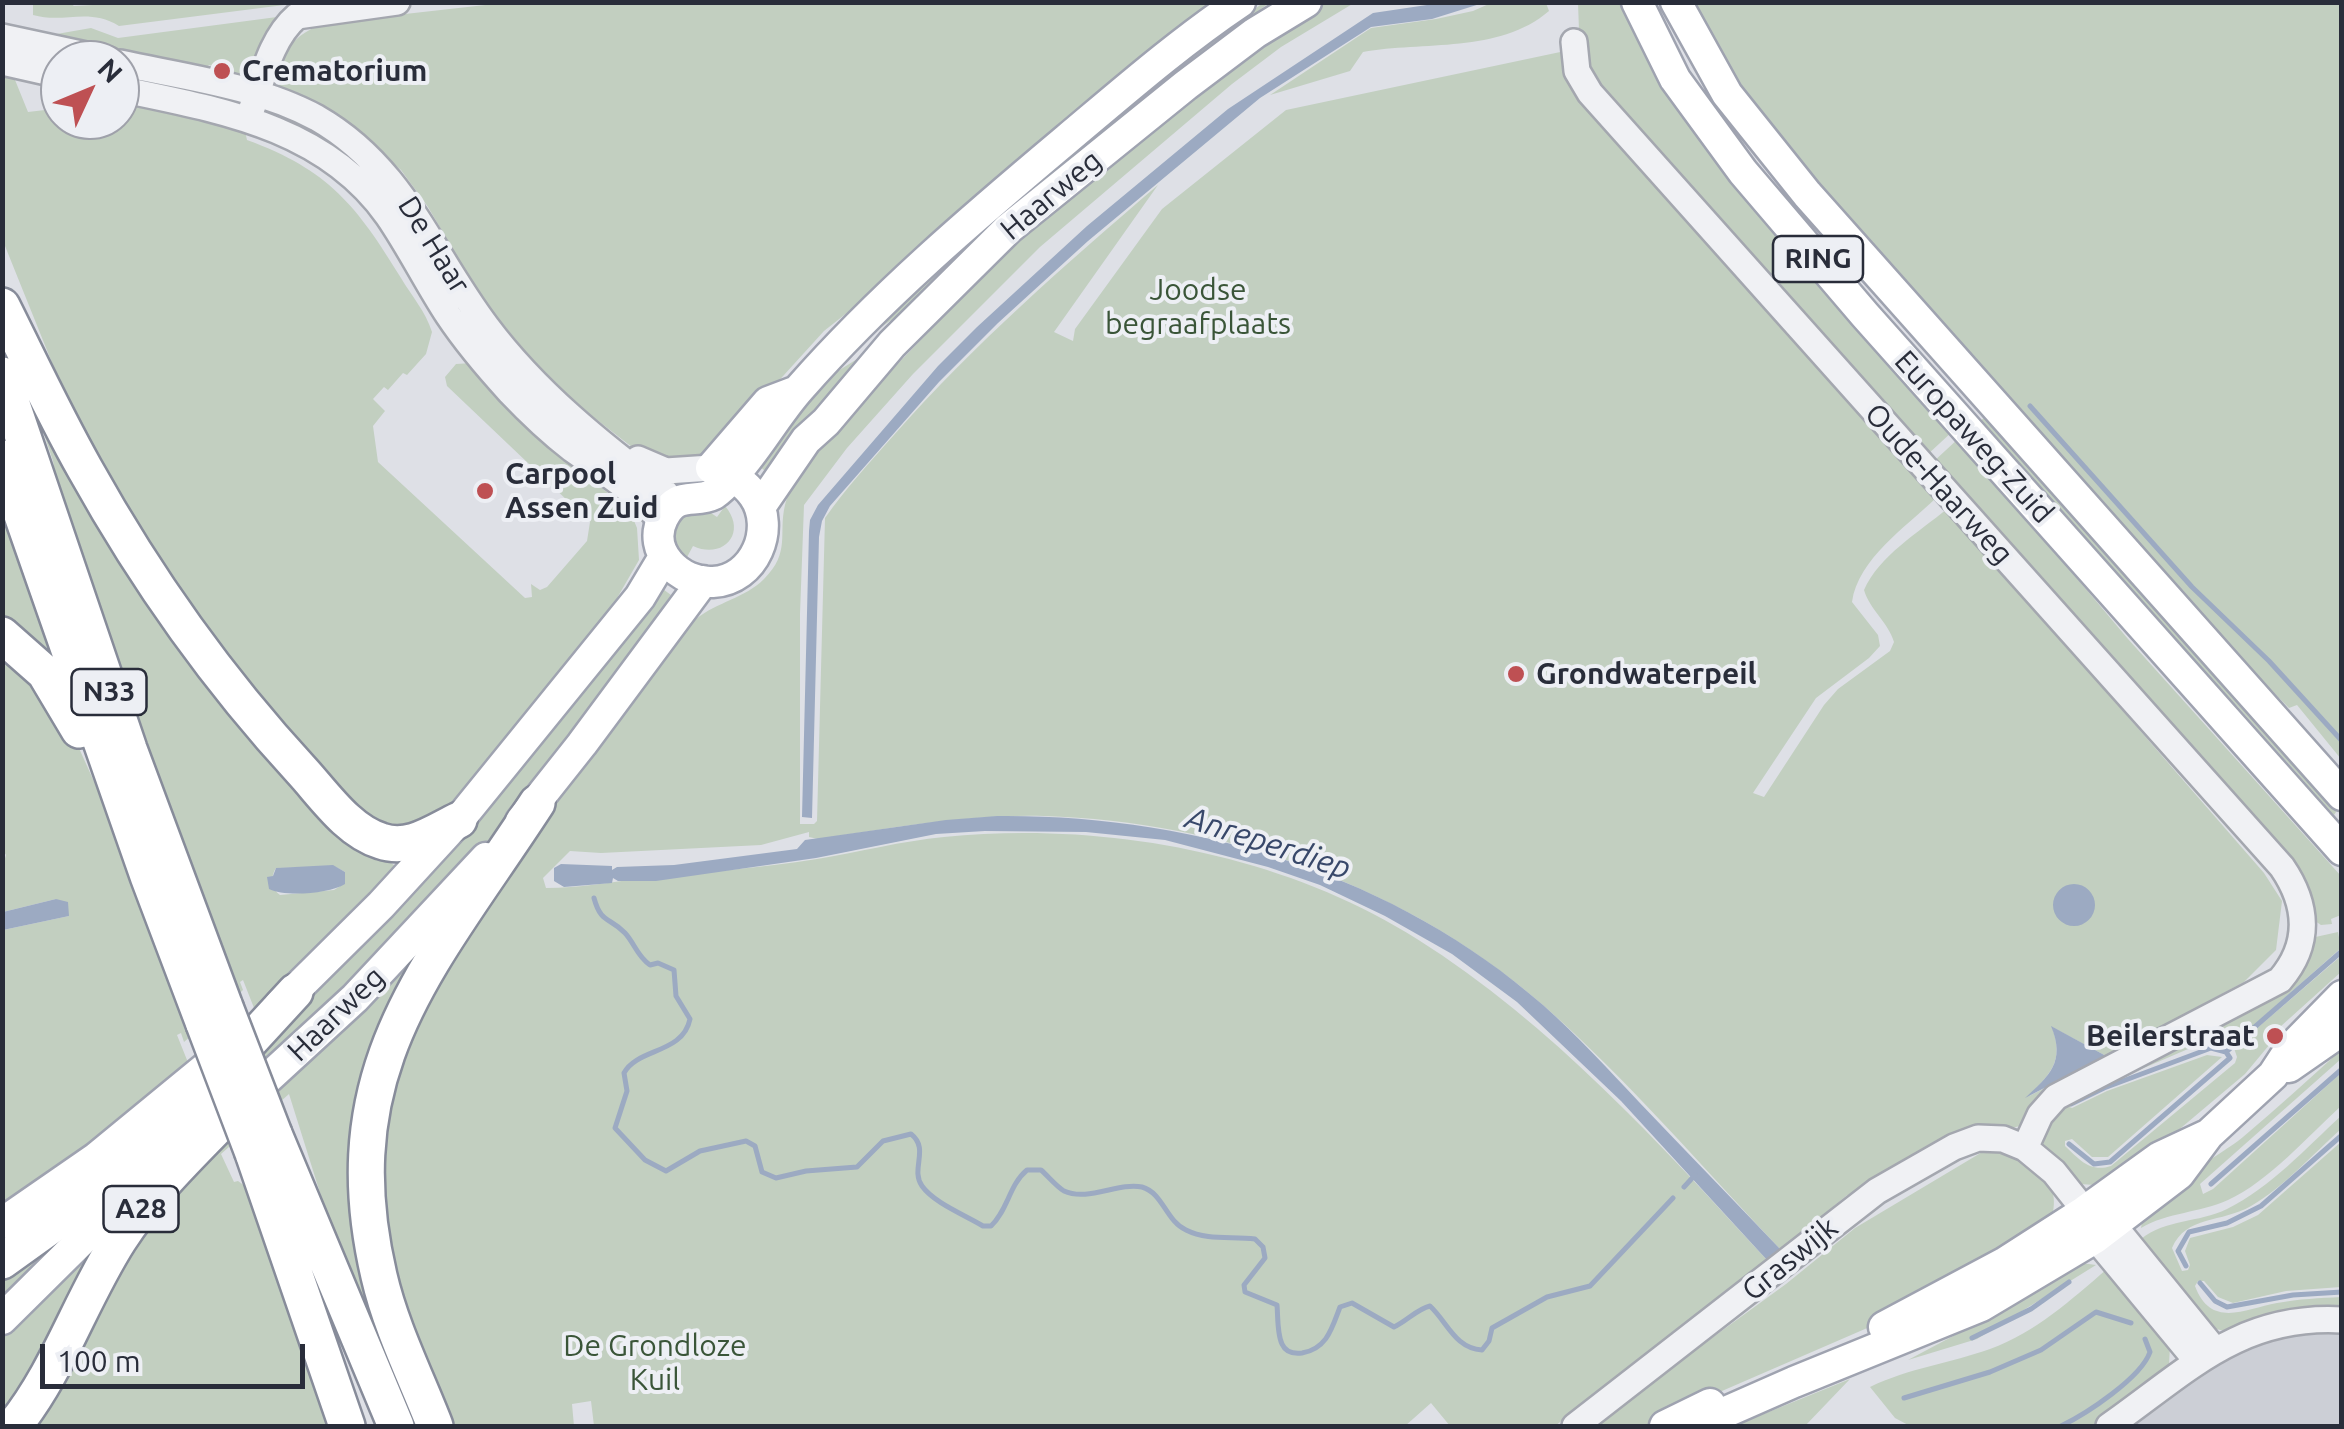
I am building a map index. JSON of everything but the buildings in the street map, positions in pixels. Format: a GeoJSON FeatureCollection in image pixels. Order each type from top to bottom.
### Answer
{"type":"FeatureCollection","features":[{"type":"Feature","properties":{"kind":"highway"},"geometry":{"type":"LineString","coordinates":[[2,306],[84,468],[126,538],[214,667],[277,744],[343,815],[381,842],[409,844],[459,820]]}},
{"type":"Feature","properties":{"kind":"highway","name":"N33"},"geometry":{"type":"LineString","coordinates":[[2,376],[215,1015],[264,1144],[396,1426]]}},
{"type":"Feature","properties":{"kind":"highway","name":"N33"},"geometry":{"type":"LineString","coordinates":[[2,458],[148,876]]}},
{"type":"Feature","properties":{"kind":"highway","name":"N33"},"geometry":{"type":"LineString","coordinates":[[2,635],[45,672],[72,715],[215,1015]]}},
{"type":"Feature","properties":{"kind":"highway"},"geometry":{"type":"LineString","coordinates":[[435,1426],[380,1280],[368,1226],[365,1173],[372,1104],[388,1046],[412,994],[538,803]]}},
{"type":"Feature","properties":{"kind":"highway","name":"A28"},"geometry":{"type":"LineString","coordinates":[[2,1260],[73,1210],[168,1130],[294,992]]}},
{"type":"Feature","properties":{"kind":"highway","name":"A28"},"geometry":{"type":"LineString","coordinates":[[14,1426],[38,1394],[97,1278],[140,1210],[240,1103]]}},
{"type":"Feature","properties":{"kind":"highway","name":"N33"},"geometry":{"type":"LineString","coordinates":[[264,1144],[347,1426]]}},
{"type":"Feature","properties":{"kind":"main road","name":"Haarweg"},"geometry":{"type":"LineString","coordinates":[[720,477],[854,330],[967,226],[1139,80],[1240,2]]}},
{"type":"Feature","properties":{"kind":"main road","name":"Haarweg"},"geometry":{"type":"LineString","coordinates":[[2,1319],[94,1228],[355,998],[538,803],[635,674],[652,632],[704,585],[746,586],[762,573],[777,545],[769,513],[826,422],[892,344],[1020,219],[1255,32],[1306,2]]}},
{"type":"Feature","properties":{"kind":"main road","name":"Europaweg-Zuid"},"geometry":{"type":"LineString","coordinates":[[1637,2],[1675,78],[1743,172],[1865,315],[2342,850]]}},
{"type":"Feature","properties":{"kind":"main road","name":"Europaweg-Zuid"},"geometry":{"type":"LineString","coordinates":[[1676,2],[1727,94],[1807,194],[2342,794]]}},
{"type":"Feature","properties":{"kind":"main road"},"geometry":{"type":"LineString","coordinates":[[720,477],[743,506],[748,538],[735,556],[704,568],[704,585],[680,573],[664,557],[655,512],[684,482],[720,477],[754,495],[769,513]]}},
{"type":"Feature","properties":{"kind":"main road","name":"Haarweg"},"geometry":{"type":"LineString","coordinates":[[608,635],[645,568],[655,512]]}},
{"type":"Feature","properties":{"kind":"main road","name":"Haarweg"},"geometry":{"type":"LineString","coordinates":[[2,1223],[96,1158],[294,992],[459,820],[640,598],[664,557]]}},
{"type":"Feature","properties":{"kind":"main road"},"geometry":{"type":"LineString","coordinates":[[1694,1426],[1981,1306],[2180,1174],[2208,1135],[2273,1075],[2290,1049],[2342,996]]}},
{"type":"Feature","properties":{"kind":"main road"},"geometry":{"type":"LineString","coordinates":[[2273,1075],[2302,1061],[2342,1030]]}},
{"type":"Feature","properties":{"kind":"main road"},"geometry":{"type":"LineString","coordinates":[[1665,1426],[1929,1305],[2016,1256],[2098,1225]]}},
{"type":"Feature","properties":{"kind":"street"},"geometry":{"type":"LineString","coordinates":[[253,106],[275,44],[297,16],[397,2]]}},
{"type":"Feature","properties":{"kind":"street"},"geometry":{"type":"LineString","coordinates":[[2,37],[40,45]]}},
{"type":"Feature","properties":{"kind":"street","name":"Oude-Haarweg"},"geometry":{"type":"LineString","coordinates":[[1574,42],[1577,71],[1590,92],[2282,867],[2300,900],[2304,927],[2296,958],[2280,980],[2056,1097],[2040,1115],[2025,1148]]}},
{"type":"Feature","properties":{"kind":"street"},"geometry":{"type":"LineString","coordinates":[[2,62],[40,71]]}},
{"type":"Feature","properties":{"kind":"street","name":"De Haar"},"geometry":{"type":"LineString","coordinates":[[140,69],[253,106]]}},
{"type":"Feature","properties":{"kind":"street","name":"De Haar"},"geometry":{"type":"LineString","coordinates":[[140,92],[317,118],[344,137],[392,181],[488,329],[560,407],[579,438],[590,472],[636,512],[655,512],[628,465],[579,438]]}},
{"type":"Feature","properties":{"kind":"street","name":"De Haar"},"geometry":{"type":"LineString","coordinates":[[579,438],[653,468],[720,477]]}},
{"type":"Feature","properties":{"kind":"street","name":"Graswijk"},"geometry":{"type":"LineString","coordinates":[[1575,1426],[1890,1184],[1954,1147],[1978,1138],[2003,1139],[2025,1148]]}},
{"type":"Feature","properties":{"kind":"street"},"geometry":{"type":"LineString","coordinates":[[2025,1148],[2054,1172],[2205,1354]]}},
{"type":"Feature","properties":{"kind":"street"},"geometry":{"type":"LineString","coordinates":[[2109,1426],[2205,1354],[2257,1332],[2297,1322],[2342,1320]]}},
{"type":"Feature","properties":{"kind":"shaded area"},"geometry":{"type":"Polygon","coordinates":[[[2321,1330],[2341,1331],[2341,1426],[2125,1426],[2226,1357],[2265,1341],[2321,1330]]]}},
{"type":"Feature","properties":{"kind":"green space"},"geometry":{"type":"Polygon","coordinates":[[[33,2],[74,6],[148,2],[300,3],[119,26],[97,18],[33,15],[33,2]]]}},
{"type":"Feature","properties":{"kind":"green space"},"geometry":{"type":"Polygon","coordinates":[[[503,3],[1220,3],[824,331],[721,451],[673,464],[637,451],[574,402],[535,364],[479,294],[428,207],[401,170],[343,121],[279,87],[280,65],[289,47],[325,23],[503,3]]]}},
{"type":"Feature","properties":{"kind":"green space"},"geometry":{"type":"Polygon","coordinates":[[[1263,3],[1269,3],[1148,93],[995,225],[906,310],[858,343],[993,220],[1197,50],[1263,3]]]}},
{"type":"Feature","properties":{"kind":"green space"},"geometry":{"type":"Polygon","coordinates":[[[1321,3],[1354,3],[1281,47],[1232,84],[1040,247],[913,374],[847,448],[804,505],[800,824],[817,821],[825,518],[867,465],[956,368],[1158,185],[1054,332],[1073,341],[1075,329],[1162,209],[1286,110],[1565,51],[1571,86],[1936,498],[1873,558],[1856,586],[1852,602],[1878,635],[1880,646],[1816,698],[1753,793],[1764,797],[1838,689],[1890,651],[1894,642],[1864,590],[1889,555],[1947,509],[2264,873],[2282,901],[2276,950],[2244,982],[2106,1056],[2052,1027],[2056,1058],[2029,1096],[2049,1086],[2025,1125],[1938,1144],[1846,1196],[1781,1250],[1635,1094],[1544,1006],[1491,964],[1434,927],[1310,868],[1178,831],[1044,816],[959,819],[818,839],[809,837],[809,832],[761,845],[570,851],[543,878],[546,888],[774,865],[928,839],[1004,833],[1066,834],[1189,850],[1308,885],[1364,909],[1417,939],[1514,1009],[1602,1088],[1767,1260],[1555,1426],[1450,1426],[1431,1403],[1405,1426],[594,1426],[591,1401],[572,1404],[574,1426],[442,1426],[383,1254],[384,1088],[488,889],[696,619],[748,591],[772,569],[781,551],[785,505],[820,445],[956,303],[972,279],[1039,219],[1321,3]]]}},
{"type":"Feature","properties":{"kind":"green space"},"geometry":{"type":"Polygon","coordinates":[[[1491,3],[1546,3],[1549,11],[1529,25],[1484,40],[1363,52],[1350,71],[1270,95],[1371,28],[1436,19],[1491,3]]]}},
{"type":"Feature","properties":{"kind":"green space"},"geometry":{"type":"Polygon","coordinates":[[[1578,3],[1622,3],[1644,44],[1953,431],[1927,455],[1590,83],[1580,58],[1578,3]]]}},
{"type":"Feature","properties":{"kind":"green space"},"geometry":{"type":"Polygon","coordinates":[[[1687,3],[2341,3],[2341,759],[2297,705],[2289,708],[2180,599],[1765,127],[1687,3]]]}},
{"type":"Feature","properties":{"kind":"green space"},"geometry":{"type":"Polygon","coordinates":[[[277,17],[259,61],[254,59],[242,75],[209,65],[203,72],[140,57],[140,40],[72,40],[51,35],[91,28],[118,38],[277,17]]]}},
{"type":"Feature","properties":{"kind":"green space"},"geometry":{"type":"Polygon","coordinates":[[[3,74],[13,75],[28,112],[40,111],[40,140],[140,140],[140,104],[244,127],[247,140],[299,164],[355,211],[432,332],[426,354],[407,375],[403,373],[388,390],[384,387],[373,399],[385,411],[373,426],[378,462],[525,598],[532,597],[531,584],[540,590],[547,587],[587,541],[590,522],[447,386],[445,377],[456,364],[472,363],[554,449],[630,511],[637,528],[639,560],[598,631],[550,693],[431,821],[387,830],[358,811],[224,657],[121,502],[65,395],[3,241],[3,74]]]}},
{"type":"Feature","properties":{"kind":"green space"},"geometry":{"type":"Polygon","coordinates":[[[865,354],[772,476],[752,461],[819,383],[865,354]]]}},
{"type":"Feature","properties":{"kind":"green space"},"geometry":{"type":"Polygon","coordinates":[[[27,383],[69,454],[376,853],[397,867],[256,1013],[243,980],[243,990],[230,1002],[64,522],[53,461],[27,383]],[[336,867],[276,868],[273,883],[280,895],[334,890],[345,883],[345,872],[336,867]]]}},
{"type":"Feature","properties":{"kind":"green space"},"geometry":{"type":"Polygon","coordinates":[[[1988,414],[2338,809],[2334,815],[2238,707],[2148,618],[1975,426],[1988,414]]]}},
{"type":"Feature","properties":{"kind":"green space"},"geometry":{"type":"Polygon","coordinates":[[[1959,438],[2128,639],[2341,876],[2341,915],[2331,919],[2332,924],[2321,925],[2312,919],[1932,463],[1959,438]]]}},
{"type":"Feature","properties":{"kind":"green space"},"geometry":{"type":"Polygon","coordinates":[[[2,504],[79,707],[3,623],[2,504]]]}},
{"type":"Feature","properties":{"kind":"green space"},"geometry":{"type":"Polygon","coordinates":[[[725,506],[734,526],[729,541],[714,549],[693,546],[686,559],[674,541],[673,529],[682,514],[708,511],[717,517],[725,506]]]}},
{"type":"Feature","properties":{"kind":"green space"},"geometry":{"type":"Polygon","coordinates":[[[656,584],[671,595],[518,805],[444,892],[382,958],[3,1310],[3,1271],[113,1185],[656,584]]]}},
{"type":"Feature","properties":{"kind":"green space"},"geometry":{"type":"Polygon","coordinates":[[[2,645],[69,726],[101,797],[192,1035],[184,1042],[181,1033],[177,1035],[191,1070],[3,1213],[3,930],[69,916],[56,899],[3,912],[6,855],[2,849],[2,645]]]}},
{"type":"Feature","properties":{"kind":"green space"},"geometry":{"type":"Polygon","coordinates":[[[435,931],[362,1126],[429,1426],[405,1426],[370,1352],[289,1094],[221,1154],[234,1182],[249,1189],[339,1426],[22,1426],[130,1234],[435,931]]]}},
{"type":"Feature","properties":{"kind":"green space"},"geometry":{"type":"Polygon","coordinates":[[[2338,932],[2341,948],[2228,1048],[2202,1043],[2067,1101],[2072,1108],[2107,1091],[2207,1055],[2222,1057],[2108,1157],[2092,1157],[2072,1139],[2065,1141],[2065,1146],[2085,1164],[2097,1168],[2111,1166],[2235,1063],[2234,1048],[2341,956],[2341,972],[2272,1030],[2275,1038],[2245,1074],[2112,1186],[2079,1184],[2049,1156],[2042,1137],[2044,1126],[2059,1102],[2276,991],[2297,968],[2311,938],[2338,932]]]}},
{"type":"Feature","properties":{"kind":"green space"},"geometry":{"type":"Polygon","coordinates":[[[2341,1050],[2341,1059],[2200,1184],[2203,1194],[2341,1073],[2341,1106],[2288,1157],[2228,1200],[2141,1228],[2146,1214],[2169,1189],[2243,1137],[2341,1050]]]}},
{"type":"Feature","properties":{"kind":"green space"},"geometry":{"type":"Polygon","coordinates":[[[2341,1116],[2341,1129],[2275,1189],[2251,1206],[2186,1230],[2172,1248],[2182,1271],[2188,1270],[2185,1251],[2190,1238],[2233,1227],[2258,1215],[2341,1142],[2341,1287],[2286,1291],[2233,1303],[2218,1297],[2204,1281],[2195,1286],[2210,1308],[2220,1312],[2341,1297],[2341,1311],[2230,1332],[2211,1328],[2141,1239],[2161,1228],[2216,1213],[2243,1200],[2287,1167],[2341,1116]]]}},
{"type":"Feature","properties":{"kind":"green space"},"geometry":{"type":"Polygon","coordinates":[[[1997,1150],[2043,1176],[2053,1195],[2050,1223],[1918,1306],[1650,1426],[1591,1426],[1786,1284],[1855,1228],[1984,1151],[1997,1150]]]}},
{"type":"Feature","properties":{"kind":"green space"},"geometry":{"type":"Polygon","coordinates":[[[141,1195],[3,1426],[3,1330],[141,1195]]]}},
{"type":"Feature","properties":{"kind":"green space"},"geometry":{"type":"Polygon","coordinates":[[[2074,1262],[2096,1265],[1977,1339],[1908,1360],[1987,1318],[2074,1262]]]}},
{"type":"Feature","properties":{"kind":"green space"},"geometry":{"type":"Polygon","coordinates":[[[2107,1269],[2170,1346],[2169,1365],[2163,1374],[2093,1426],[1910,1426],[1895,1418],[1870,1387],[2007,1342],[2052,1314],[2107,1269]]]}},
{"type":"Feature","properties":{"kind":"green space"},"geometry":{"type":"Polygon","coordinates":[[[1850,1379],[1805,1426],[1734,1426],[1850,1379]]]}},
{"type":"Feature","properties":{"kind":"water"},"geometry":{"type":"Polygon","coordinates":[[[1447,2],[1483,3],[1432,19],[1371,27],[1260,98],[1088,241],[998,323],[939,382],[830,506],[819,537],[812,818],[802,817],[809,531],[818,505],[938,366],[977,327],[1087,226],[1228,109],[1373,13],[1447,2]]]}},
{"type":"Feature","properties":{"kind":"water"},"geometry":{"type":"Polygon","coordinates":[[[997,816],[1071,818],[1217,840],[1356,887],[1422,920],[1485,959],[1556,1016],[1781,1250],[1767,1260],[1621,1101],[1517,1002],[1452,954],[1385,916],[1320,885],[1268,867],[1165,840],[1086,832],[985,831],[936,834],[816,858],[656,881],[613,878],[612,883],[564,887],[554,881],[554,868],[561,864],[612,866],[612,870],[674,865],[797,849],[805,840],[997,816]]]}},
{"type":"Feature","properties":{"kind":"water"},"geometry":{"type":"Polygon","coordinates":[[[333,865],[345,872],[345,884],[295,894],[269,889],[267,877],[273,876],[276,868],[333,865]]]}},
{"type":"Feature","properties":{"kind":"water"},"geometry":{"type":"Polygon","coordinates":[[[2074,884],[2089,890],[2095,905],[2089,920],[2074,926],[2059,920],[2053,905],[2059,890],[2074,884]]]}},
{"type":"Feature","properties":{"kind":"water"},"geometry":{"type":"Polygon","coordinates":[[[56,899],[68,902],[69,916],[3,930],[3,912],[56,899]]]}},
{"type":"Feature","properties":{"kind":"water"},"geometry":{"type":"Polygon","coordinates":[[[2051,1026],[2106,1056],[2025,1098],[2048,1075],[2056,1059],[2051,1026]]]}},
{"type":"Feature","properties":{"kind":"waterway"},"geometry":{"type":"LineString","coordinates":[[2030,406],[2192,587],[2269,661],[2342,741]]}},
{"type":"Feature","properties":{"kind":"waterway"},"geometry":{"type":"LineString","coordinates":[[594,898],[603,916],[625,933],[650,965],[658,963],[674,970],[676,996],[690,1019],[679,1039],[639,1059],[624,1073],[627,1091],[615,1128],[645,1160],[666,1171],[700,1151],[746,1141],[755,1146],[762,1172],[776,1178],[857,1167],[883,1141],[911,1134],[919,1146],[918,1173],[922,1186],[942,1203],[983,1226],[991,1226],[997,1220],[1027,1170],[1041,1170],[1061,1189],[1073,1194],[1142,1187],[1155,1195],[1186,1230],[1211,1237],[1255,1239],[1263,1247],[1265,1258],[1244,1285],[1245,1292],[1277,1305],[1280,1340],[1290,1352],[1302,1353],[1317,1347],[1327,1336],[1340,1307],[1352,1303],[1394,1327],[1430,1306],[1458,1340],[1482,1350],[1492,1328],[1547,1297],[1590,1286],[1673,1198]]}},
{"type":"Feature","properties":{"kind":"waterway"},"geometry":{"type":"LineString","coordinates":[[2226,1052],[2342,951]]}},
{"type":"Feature","properties":{"kind":"waterway"},"geometry":{"type":"LineString","coordinates":[[2069,1144],[2094,1164],[2110,1162],[2230,1058],[2226,1052],[2211,1048],[2071,1104]]}},
{"type":"Feature","properties":{"kind":"waterway"},"geometry":{"type":"LineString","coordinates":[[2211,1184],[2342,1069]]}},
{"type":"Feature","properties":{"kind":"waterway"},"geometry":{"type":"LineString","coordinates":[[2186,1266],[2178,1251],[2189,1232],[2227,1223],[2261,1206],[2342,1135]]}},
{"type":"Feature","properties":{"kind":"waterway"},"geometry":{"type":"LineString","coordinates":[[1684,1187],[1695,1175]]}},
{"type":"Feature","properties":{"kind":"waterway"},"geometry":{"type":"LineString","coordinates":[[1972,1338],[2031,1309],[2069,1282]]}},
{"type":"Feature","properties":{"kind":"waterway"},"geometry":{"type":"LineString","coordinates":[[2200,1283],[2215,1301],[2227,1307],[2293,1295],[2342,1292]]}},
{"type":"Feature","properties":{"kind":"waterway"},"geometry":{"type":"LineString","coordinates":[[1904,1398],[1990,1372],[2041,1350],[2096,1312],[2131,1323]]}},
{"type":"Feature","properties":{"kind":"waterway"},"geometry":{"type":"LineString","coordinates":[[2061,1426],[2098,1404],[2136,1373],[2150,1352],[2145,1339]]}},
{"type":"Feature","properties":{"kind":"place","name":"Crematorium"},"geometry":{"type":"Point","coordinates":[222,71]}},
{"type":"Feature","properties":{"kind":"place","name":"Carpool Assen Zuid"},"geometry":{"type":"Point","coordinates":[485,491]}},
{"type":"Feature","properties":{"kind":"place","name":"Grondwaterpeil"},"geometry":{"type":"Point","coordinates":[1516,674]}},
{"type":"Feature","properties":{"kind":"place","name":"Beilerstraat"},"geometry":{"type":"Point","coordinates":[2275,1036]}},
{"type":"Feature","properties":{"kind":"park label","name":"Joodse begraafplaats"},"geometry":{"type":"Point","coordinates":[1198,307]}},
{"type":"Feature","properties":{"kind":"park label","name":"De Grondloze Kuil"},"geometry":{"type":"Point","coordinates":[655,1363]}},
{"type":"Feature","properties":{"kind":"water label","name":"Anreperdiep"},"geometry":{"type":"Point","coordinates":[1268,843]}}]}
